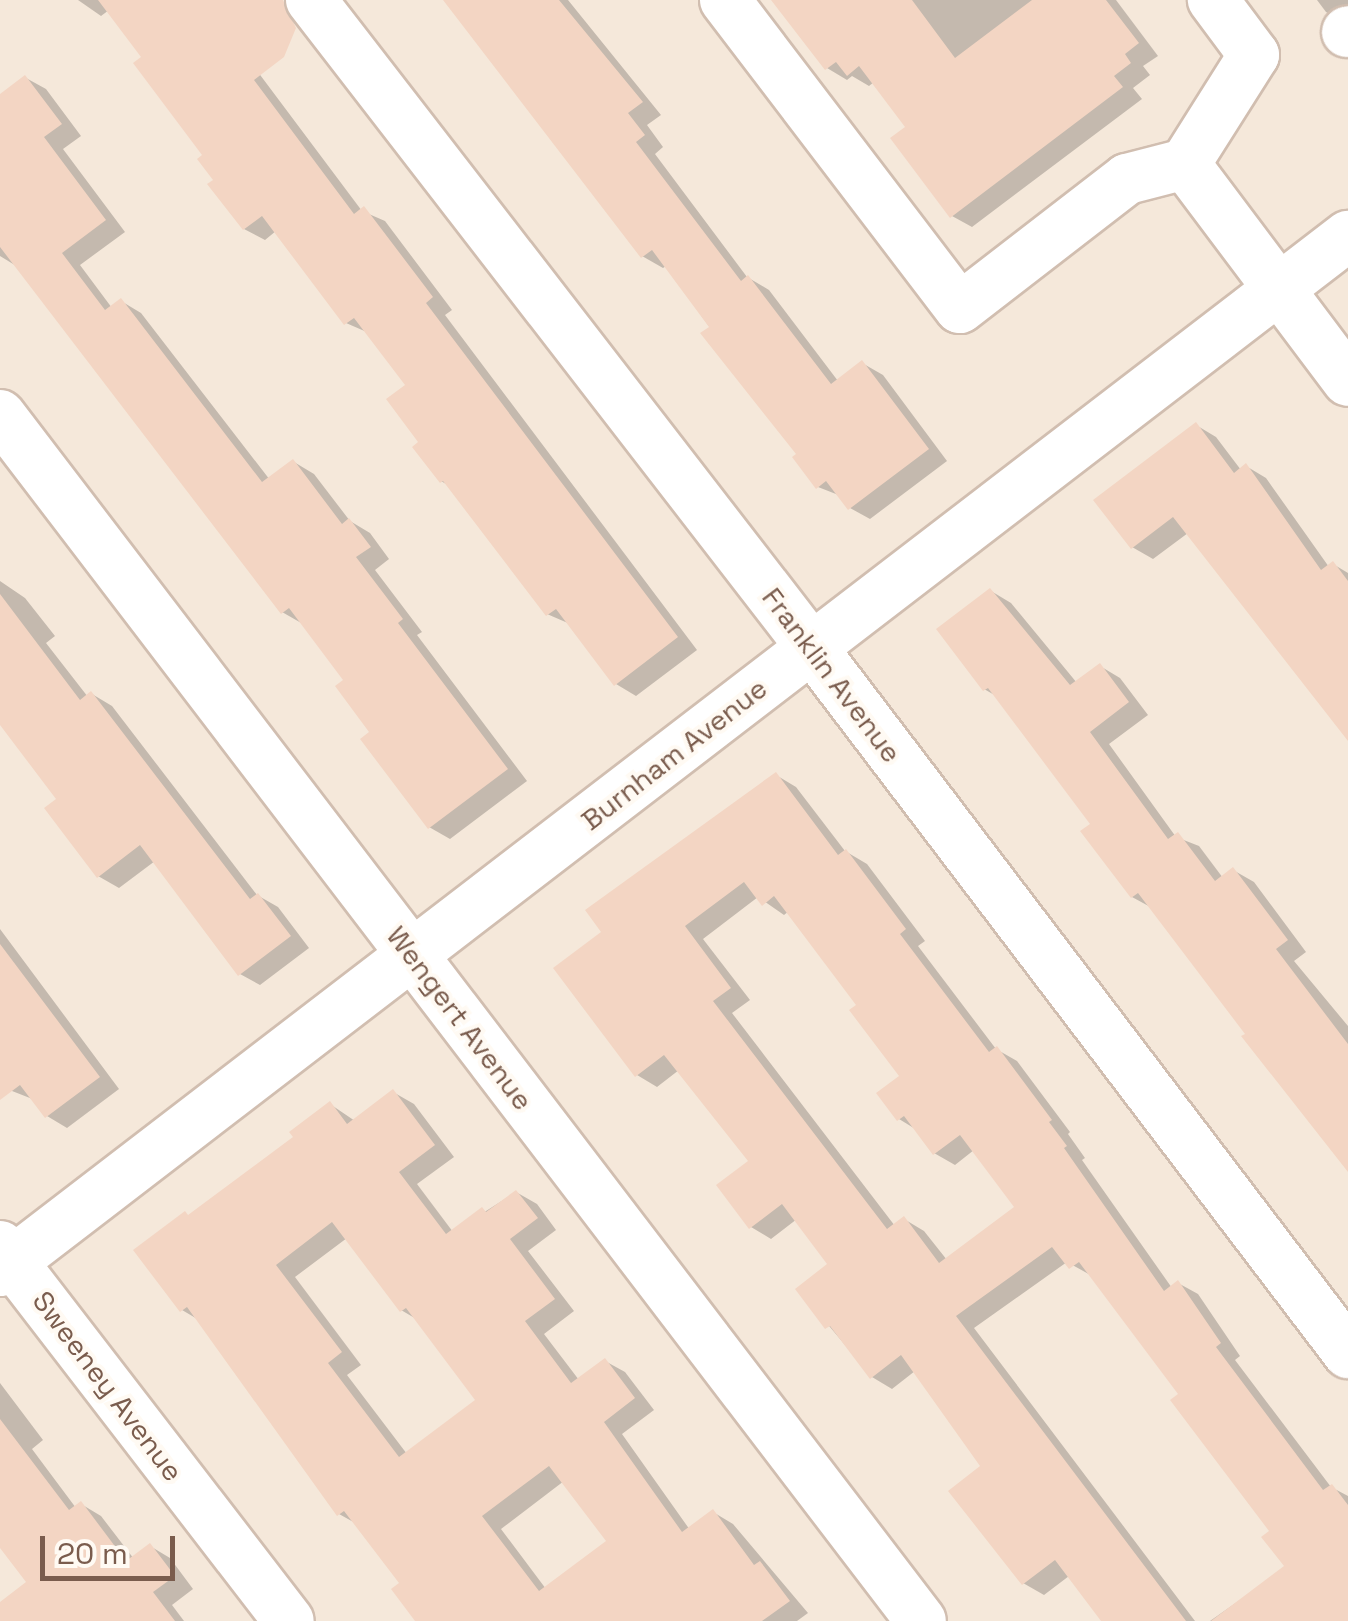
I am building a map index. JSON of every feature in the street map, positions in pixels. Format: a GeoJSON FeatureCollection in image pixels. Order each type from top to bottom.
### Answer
{"type":"FeatureCollection","features":[{"type":"Feature","properties":{"kind":"street","name":"Franklin Avenue"},"geometry":{"type":"LineString","coordinates":[[311,0],[812,648],[1348,1353]]}},
{"type":"Feature","properties":{"kind":"street"},"geometry":{"type":"LineString","coordinates":[[725,0],[960,308],[1127,179],[1185,164],[1254,54],[1213,0]]}},
{"type":"Feature","properties":{"kind":"street"},"geometry":{"type":"LineString","coordinates":[[1185,164],[1348,380]]}},
{"type":"Feature","properties":{"kind":"street","name":"Burnham Avenue"},"geometry":{"type":"LineString","coordinates":[[4,1260],[412,955],[1348,236]]}},
{"type":"Feature","properties":{"kind":"street","name":"Wengert Avenue"},"geometry":{"type":"LineString","coordinates":[[0,415],[920,1621]]}},
{"type":"Feature","properties":{"kind":"street","name":"Sweeney Avenue"},"geometry":{"type":"LineString","coordinates":[[4,1260],[289,1621]]}},
{"type":"Feature","properties":{"kind":"shaded area"},"geometry":{"type":"Polygon","coordinates":[[[0,0],[1348,0],[1348,1621],[0,1621],[0,0]]]}},
{"type":"Feature","properties":{"kind":"building"},"geometry":{"type":"Polygon","coordinates":[[[98,0],[283,0],[296,28],[284,57],[254,80],[354,214],[364,206],[433,297],[426,303],[678,637],[614,686],[556,609],[546,616],[443,481],[440,483],[412,447],[418,442],[386,399],[405,385],[354,318],[344,325],[262,216],[243,230],[207,184],[213,180],[197,159],[202,155],[133,63],[141,57],[98,0]]]}},
{"type":"Feature","properties":{"kind":"building"},"geometry":{"type":"Polygon","coordinates":[[[443,0],[559,0],[643,102],[628,113],[645,135],[636,142],[741,281],[748,275],[831,384],[862,360],[929,449],[848,510],[826,481],[816,489],[792,457],[796,454],[700,333],[709,327],[652,250],[641,258],[443,0]]]}},
{"type":"Feature","properties":{"kind":"building"},"geometry":{"type":"Polygon","coordinates":[[[771,0],[912,0],[955,58],[1032,0],[1106,0],[1139,43],[1125,54],[1131,63],[1114,76],[1123,87],[950,218],[890,138],[905,127],[859,66],[847,76],[836,62],[825,70],[771,0]]]}},
{"type":"Feature","properties":{"kind":"building"},"geometry":{"type":"Polygon","coordinates":[[[25,75],[62,124],[44,137],[106,220],[62,253],[105,310],[121,298],[262,482],[293,459],[342,524],[349,518],[371,547],[356,557],[403,619],[398,623],[508,769],[428,829],[360,739],[369,732],[335,686],[343,680],[289,608],[281,614],[0,247],[0,94],[25,75]]]}},
{"type":"Feature","properties":{"kind":"building"},"geometry":{"type":"Polygon","coordinates":[[[1196,422],[1234,473],[1246,463],[1321,570],[1333,561],[1348,581],[1348,741],[1173,517],[1131,549],[1093,500],[1196,422]]]}},
{"type":"Feature","properties":{"kind":"building"},"geometry":{"type":"Polygon","coordinates":[[[990,588],[1070,685],[1100,663],[1129,702],[1090,732],[1168,839],[1178,832],[1215,881],[1233,867],[1288,940],[1276,949],[1348,1044],[1348,1172],[1241,1036],[1245,1034],[1138,893],[1131,898],[1080,831],[1090,824],[988,688],[983,691],[936,629],[990,588]]]}},
{"type":"Feature","properties":{"kind":"building"},"geometry":{"type":"Polygon","coordinates":[[[0,594],[80,700],[91,691],[250,899],[258,893],[291,936],[238,976],[140,845],[97,878],[44,808],[56,799],[0,725],[0,594]]]}},
{"type":"Feature","properties":{"kind":"building"},"geometry":{"type":"Polygon","coordinates":[[[776,772],[838,855],[846,849],[906,929],[900,934],[989,1052],[997,1046],[1052,1120],[1049,1122],[1067,1146],[1064,1148],[1164,1291],[1178,1280],[1221,1343],[1216,1347],[1323,1490],[1332,1484],[1348,1505],[1348,1621],[1211,1621],[1284,1566],[1261,1537],[1269,1531],[1170,1400],[1178,1394],[1079,1262],[1069,1269],[1052,1247],[956,1316],[1186,1621],[1101,1621],[1055,1560],[1022,1585],[948,1491],[980,1466],[901,1355],[870,1379],[830,1326],[825,1329],[795,1289],[827,1264],[782,1204],[749,1229],[716,1185],[748,1161],[664,1055],[635,1077],[553,968],[601,932],[585,910],[776,772]],[[744,882],[685,926],[731,988],[713,1001],[887,1229],[904,1216],[939,1263],[1014,1207],[960,1135],[933,1155],[904,1116],[897,1121],[876,1093],[899,1076],[849,1010],[856,1005],[774,896],[762,906],[744,882]]]}},
{"type":"Feature","properties":{"kind":"building"},"geometry":{"type":"Polygon","coordinates":[[[0,944],[100,1077],[45,1118],[20,1085],[0,1100],[0,944]]]}},
{"type":"Feature","properties":{"kind":"building"},"geometry":{"type":"Polygon","coordinates":[[[393,1089],[435,1145],[399,1172],[446,1234],[482,1207],[486,1212],[516,1190],[538,1218],[510,1239],[555,1299],[525,1321],[571,1383],[605,1358],[635,1398],[604,1422],[682,1532],[713,1509],[754,1565],[760,1561],[790,1601],[762,1621],[415,1621],[391,1589],[399,1583],[344,1511],[337,1516],[187,1307],[180,1312],[133,1250],[185,1211],[188,1215],[293,1137],[289,1132],[330,1101],[347,1124],[393,1089]],[[332,1222],[276,1265],[342,1352],[328,1363],[399,1457],[475,1400],[406,1308],[400,1312],[332,1222]],[[549,1466],[482,1516],[539,1591],[606,1541],[549,1466]]]}},
{"type":"Feature","properties":{"kind":"building"},"geometry":{"type":"Polygon","coordinates":[[[0,1419],[69,1510],[81,1501],[126,1561],[150,1543],[175,1576],[153,1592],[175,1621],[0,1621],[0,1602],[26,1582],[0,1548],[0,1419]]]}}]}
